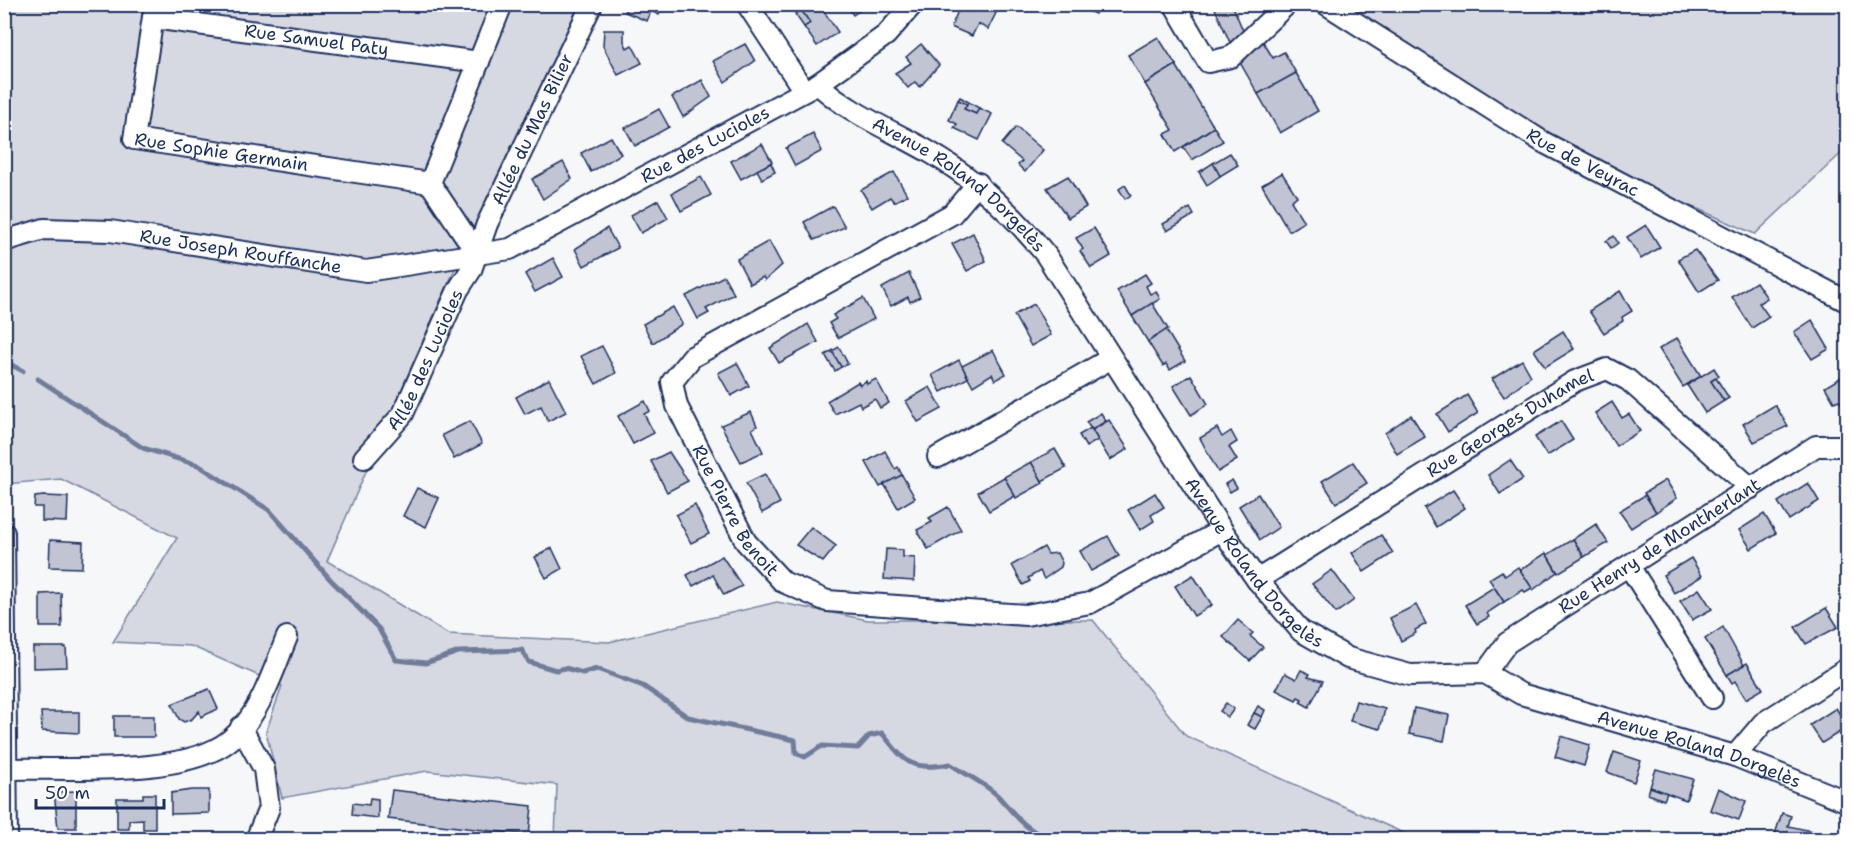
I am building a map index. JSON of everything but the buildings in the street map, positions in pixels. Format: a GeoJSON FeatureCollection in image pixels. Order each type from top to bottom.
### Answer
{"type":"FeatureCollection","features":[{"type":"Feature","properties":{"kind":"street"},"geometry":{"type":"LineString","coordinates":[[478,255],[430,183],[502,4]]}},
{"type":"Feature","properties":{"kind":"street","name":"Allée du Mas Bilier"},"geometry":{"type":"LineString","coordinates":[[478,255],[486,224],[592,4]]}},
{"type":"Feature","properties":{"kind":"street","name":"Avenue Roland Dorgelès"},"geometry":{"type":"LineString","coordinates":[[747,4],[811,87],[930,153],[978,183],[1024,228],[1046,255],[1110,359],[1222,530],[1257,580],[1301,631],[1348,658],[1410,675],[1485,673],[1521,694],[1735,756],[1848,802]]}},
{"type":"Feature","properties":{"kind":"street","name":"Rue des Lucioles"},"geometry":{"type":"LineString","coordinates":[[478,255],[510,249],[811,87],[886,35],[913,4]]}},
{"type":"Feature","properties":{"kind":"street"},"geometry":{"type":"LineString","coordinates":[[1174,4],[1208,62],[1231,57],[1287,4]]}},
{"type":"Feature","properties":{"kind":"street","name":"Rue de Veyrac"},"geometry":{"type":"LineString","coordinates":[[1326,4],[1543,142],[1848,302]]}},
{"type":"Feature","properties":{"kind":"street","name":"Rue Samuel Paty"},"geometry":{"type":"LineString","coordinates":[[154,11],[479,62]]}},
{"type":"Feature","properties":{"kind":"street","name":"Rue Sophie Germain"},"geometry":{"type":"LineString","coordinates":[[154,11],[134,139],[430,183]]}},
{"type":"Feature","properties":{"kind":"street","name":"Rue Pierre Benoit"},"geometry":{"type":"LineString","coordinates":[[978,183],[952,214],[692,357],[672,382],[677,406],[746,542],[783,582],[827,601],[1026,615],[1090,603],[1222,530]]}},
{"type":"Feature","properties":{"kind":"street","name":"Rue Joseph Rouffanche"},"geometry":{"type":"LineString","coordinates":[[4,241],[44,229],[110,231],[366,271],[478,255]]}},
{"type":"Feature","properties":{"kind":"street","name":"Allée des Lucioles"},"geometry":{"type":"LineString","coordinates":[[364,458],[403,414],[458,290],[478,255]]}},
{"type":"Feature","properties":{"kind":"street"},"geometry":{"type":"LineString","coordinates":[[938,457],[1110,359]]}},
{"type":"Feature","properties":{"kind":"street","name":"Rue Georges Duhamel"},"geometry":{"type":"LineString","coordinates":[[1257,580],[1575,381],[1606,369],[1628,380],[1751,488]]}},
{"type":"Feature","properties":{"kind":"street","name":"Rue Henry de Montherlant"},"geometry":{"type":"LineString","coordinates":[[1485,673],[1507,643],[1816,446],[1848,448]]}},
{"type":"Feature","properties":{"kind":"street"},"geometry":{"type":"LineString","coordinates":[[4,533],[7,840]]}},
{"type":"Feature","properties":{"kind":"street"},"geometry":{"type":"LineString","coordinates":[[1629,566],[1712,698]]}},
{"type":"Feature","properties":{"kind":"street"},"geometry":{"type":"LineString","coordinates":[[6,769],[164,766],[196,758],[231,740],[258,705],[287,637]]}},
{"type":"Feature","properties":{"kind":"street"},"geometry":{"type":"LineString","coordinates":[[1735,756],[1763,723],[1848,668]]}},
{"type":"Feature","properties":{"kind":"street"},"geometry":{"type":"LineString","coordinates":[[241,727],[264,768],[267,788],[269,808],[256,840]]}},
{"type":"Feature","properties":{"kind":"shaded area"},"geometry":{"type":"Polygon","coordinates":[[[4,5],[579,5],[441,299],[327,561],[448,634],[609,642],[777,602],[868,620],[1093,620],[1186,736],[1417,839],[555,839],[557,785],[427,771],[282,798],[266,732],[282,686],[191,646],[113,642],[177,538],[61,479],[6,484],[4,5]]]}},
{"type":"Feature","properties":{"kind":"shaded area"},"geometry":{"type":"Polygon","coordinates":[[[1346,5],[1847,5],[1847,148],[1755,234],[1600,166],[1346,5]]]}},
{"type":"Feature","properties":{"kind":"waterway"},"geometry":{"type":"LineString","coordinates":[[4,361],[23,371]]}},
{"type":"Feature","properties":{"kind":"waterway"},"geometry":{"type":"LineString","coordinates":[[38,379],[143,448],[198,465],[269,510],[330,579],[379,629],[396,660],[426,663],[459,652],[522,650],[529,662],[556,670],[565,668],[583,673],[597,669],[643,686],[688,717],[795,740],[796,753],[805,757],[822,746],[858,748],[869,736],[882,733],[910,762],[926,766],[950,764],[998,796],[1032,830],[1058,840]]}}]}
